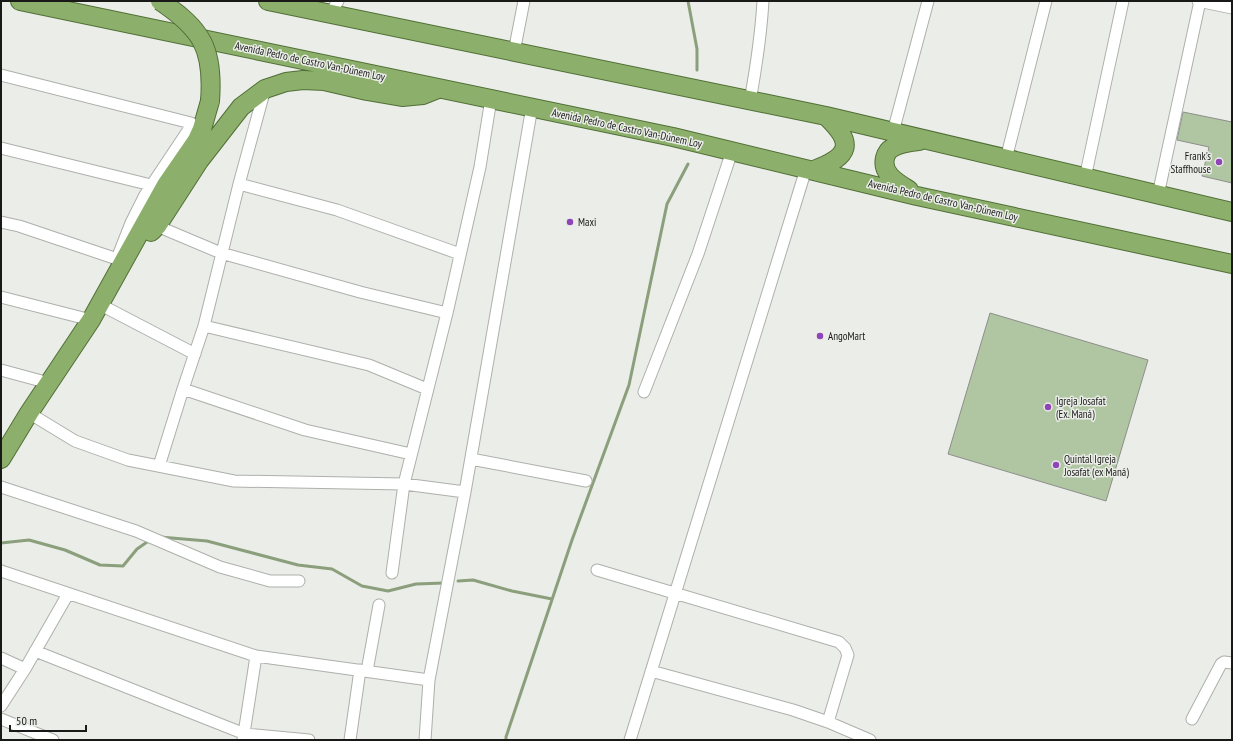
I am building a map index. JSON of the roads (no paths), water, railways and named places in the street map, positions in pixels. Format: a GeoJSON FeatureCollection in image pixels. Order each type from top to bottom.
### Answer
{"type":"FeatureCollection","features":[{"type":"Feature","properties":{"kind":"highway","name":"Avenida Pedro de Castro Van-Dúnem Loy"},"geometry":{"type":"LineString","coordinates":[[20,1],[714,146],[917,196],[1232,264]]}},
{"type":"Feature","properties":{"kind":"highway"},"geometry":{"type":"LineString","coordinates":[[1,459],[7,440],[29,413],[91,320],[120,263],[166,185],[197,140],[202,129],[210,101],[211,82],[210,63],[205,47],[199,34],[189,23],[160,1]]}},
{"type":"Feature","properties":{"kind":"highway"},"geometry":{"type":"LineString","coordinates":[[268,1],[334,7],[514,52],[826,116],[1232,212]]}},
{"type":"Feature","properties":{"kind":"highway"},"geometry":{"type":"LineString","coordinates":[[120,263],[157,226],[199,161],[242,107],[265,89],[286,82],[303,80],[324,82],[367,91],[402,96],[423,95],[440,88]]}},
{"type":"Feature","properties":{"kind":"highway"},"geometry":{"type":"LineString","coordinates":[[810,170],[834,161],[843,150],[844,137],[826,116]]}},
{"type":"Feature","properties":{"kind":"highway"},"geometry":{"type":"LineString","coordinates":[[917,196],[892,179],[885,167],[884,161],[886,155],[893,147],[900,144],[926,140]]}},
{"type":"Feature","properties":{"kind":"street"},"geometry":{"type":"LineString","coordinates":[[514,52],[524,1]]}},
{"type":"Feature","properties":{"kind":"street"},"geometry":{"type":"LineString","coordinates":[[750,101],[761,32],[763,1]]}},
{"type":"Feature","properties":{"kind":"street"},"geometry":{"type":"LineString","coordinates":[[893,132],[928,1]]}},
{"type":"Feature","properties":{"kind":"street"},"geometry":{"type":"LineString","coordinates":[[1006,159],[1046,1]]}},
{"type":"Feature","properties":{"kind":"street"},"geometry":{"type":"LineString","coordinates":[[1085,178],[1123,1]]}},
{"type":"Feature","properties":{"kind":"street"},"geometry":{"type":"LineString","coordinates":[[1158,195],[1200,1],[1232,8]]}},
{"type":"Feature","properties":{"kind":"street"},"geometry":{"type":"LineString","coordinates":[[1,75],[192,123],[152,185],[131,223],[120,263],[19,226],[1,222]]}},
{"type":"Feature","properties":{"kind":"street"},"geometry":{"type":"LineString","coordinates":[[158,466],[204,326],[221,253],[265,89]]}},
{"type":"Feature","properties":{"kind":"street"},"geometry":{"type":"LineString","coordinates":[[392,573],[404,484],[447,313],[480,167],[491,99]]}},
{"type":"Feature","properties":{"kind":"street"},"geometry":{"type":"LineString","coordinates":[[425,740],[429,680],[471,459],[532,107]]}},
{"type":"Feature","properties":{"kind":"street"},"geometry":{"type":"LineString","coordinates":[[1,148],[152,185]]}},
{"type":"Feature","properties":{"kind":"street"},"geometry":{"type":"LineString","coordinates":[[644,392],[698,254],[732,151]]}},
{"type":"Feature","properties":{"kind":"street"},"geometry":{"type":"LineString","coordinates":[[630,740],[675,592],[810,170]]}},
{"type":"Feature","properties":{"kind":"street"},"geometry":{"type":"LineString","coordinates":[[239,184],[337,210],[460,254]]}},
{"type":"Feature","properties":{"kind":"street"},"geometry":{"type":"LineString","coordinates":[[157,226],[221,253],[360,292],[447,313]]}},
{"type":"Feature","properties":{"kind":"street"},"geometry":{"type":"LineString","coordinates":[[1,297],[91,320]]}},
{"type":"Feature","properties":{"kind":"street"},"geometry":{"type":"LineString","coordinates":[[99,304],[194,354]]}},
{"type":"Feature","properties":{"kind":"street"},"geometry":{"type":"LineString","coordinates":[[204,326],[369,365],[427,389]]}},
{"type":"Feature","properties":{"kind":"street"},"geometry":{"type":"LineString","coordinates":[[1,370],[49,383]]}},
{"type":"Feature","properties":{"kind":"street"},"geometry":{"type":"LineString","coordinates":[[183,389],[305,430],[411,454]]}},
{"type":"Feature","properties":{"kind":"street"},"geometry":{"type":"LineString","coordinates":[[29,413],[75,441],[128,460],[234,481],[404,484],[465,492]]}},
{"type":"Feature","properties":{"kind":"street"},"geometry":{"type":"LineString","coordinates":[[471,459],[586,481]]}},
{"type":"Feature","properties":{"kind":"street"},"geometry":{"type":"LineString","coordinates":[[1,487],[136,531],[220,566],[270,581],[298,581]]}},
{"type":"Feature","properties":{"kind":"street"},"geometry":{"type":"LineString","coordinates":[[597,570],[675,592],[838,642],[845,648],[848,655],[828,722]]}},
{"type":"Feature","properties":{"kind":"street"},"geometry":{"type":"LineString","coordinates":[[1,571],[256,656],[429,680]]}},
{"type":"Feature","properties":{"kind":"street"},"geometry":{"type":"LineString","coordinates":[[1,706],[36,651],[68,594]]}},
{"type":"Feature","properties":{"kind":"street"},"geometry":{"type":"LineString","coordinates":[[350,740],[379,605]]}},
{"type":"Feature","properties":{"kind":"street"},"geometry":{"type":"LineString","coordinates":[[36,651],[244,737],[309,740]]}},
{"type":"Feature","properties":{"kind":"street"},"geometry":{"type":"LineString","coordinates":[[244,737],[256,656]]}},
{"type":"Feature","properties":{"kind":"street"},"geometry":{"type":"LineString","coordinates":[[1,658],[25,668]]}},
{"type":"Feature","properties":{"kind":"street"},"geometry":{"type":"LineString","coordinates":[[1192,719],[1221,664],[1224,662],[1232,663]]}},
{"type":"Feature","properties":{"kind":"street"},"geometry":{"type":"LineString","coordinates":[[651,672],[793,710],[828,722],[870,740]]}},
{"type":"Feature","properties":{"kind":"street"},"geometry":{"type":"LineString","coordinates":[[1,720],[54,740]]}},
{"type":"Feature","properties":{"kind":"waterway"},"geometry":{"type":"LineString","coordinates":[[688,1],[697,49],[697,70]]}},
{"type":"Feature","properties":{"kind":"waterway"},"geometry":{"type":"LineString","coordinates":[[506,740],[572,540],[629,385],[667,204],[688,164]]}},
{"type":"Feature","properties":{"kind":"waterway"},"geometry":{"type":"LineString","coordinates":[[160,537],[207,541],[298,565],[332,569],[362,586],[388,591],[416,584],[444,583]]}},
{"type":"Feature","properties":{"kind":"waterway"},"geometry":{"type":"LineString","coordinates":[[1,543],[29,540],[65,550],[100,565],[123,566],[137,549],[150,540]]}},
{"type":"Feature","properties":{"kind":"waterway"},"geometry":{"type":"LineString","coordinates":[[458,581],[473,580],[512,591],[552,599]]}},
{"type":"Feature","properties":{"kind":"place","name":"Frank's Staffhouse"},"geometry":{"type":"Point","coordinates":[1219,162]}},
{"type":"Feature","properties":{"kind":"place","name":"Maxi"},"geometry":{"type":"Point","coordinates":[570,222]}},
{"type":"Feature","properties":{"kind":"place","name":"AngoMart"},"geometry":{"type":"Point","coordinates":[820,336]}},
{"type":"Feature","properties":{"kind":"place","name":"Igreja Josafat (Ex. Maná)"},"geometry":{"type":"Point","coordinates":[1048,407]}},
{"type":"Feature","properties":{"kind":"place","name":"Quintal Igreja Josafat (ex Maná)"},"geometry":{"type":"Point","coordinates":[1056,465]}}]}
